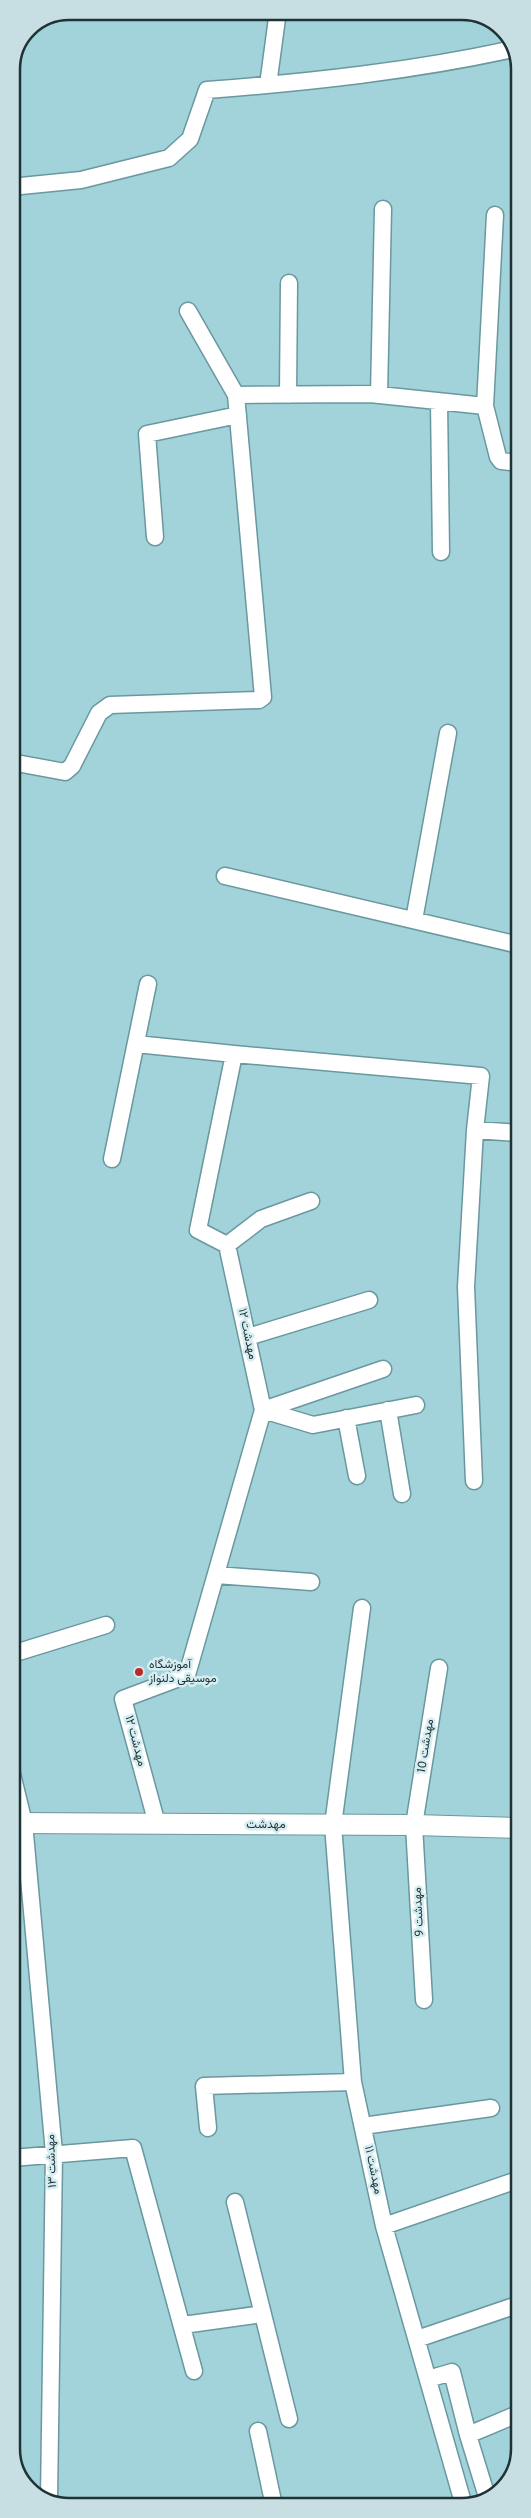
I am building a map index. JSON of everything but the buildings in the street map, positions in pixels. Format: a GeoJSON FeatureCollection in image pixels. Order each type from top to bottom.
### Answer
{"type":"FeatureCollection","features":[{"type":"Feature","properties":{"kind":"street"},"geometry":{"type":"LineString","coordinates":[[268,85],[277,20]]}},
{"type":"Feature","properties":{"kind":"street"},"geometry":{"type":"LineString","coordinates":[[20,186],[81,180],[169,158],[190,139],[207,90],[310,82],[462,60],[507,50]]}},
{"type":"Feature","properties":{"kind":"street"},"geometry":{"type":"LineString","coordinates":[[379,395],[383,209]]}},
{"type":"Feature","properties":{"kind":"street"},"geometry":{"type":"LineString","coordinates":[[495,215],[485,406],[498,457],[501,461],[511,462]]}},
{"type":"Feature","properties":{"kind":"street"},"geometry":{"type":"LineString","coordinates":[[288,395],[289,284]]}},
{"type":"Feature","properties":{"kind":"street"},"geometry":{"type":"LineString","coordinates":[[20,764],[65,772],[72,766],[100,714],[110,705],[259,700],[263,698],[236,395],[188,310]]}},
{"type":"Feature","properties":{"kind":"street"},"geometry":{"type":"LineString","coordinates":[[236,395],[379,395],[485,406]]}},
{"type":"Feature","properties":{"kind":"street"},"geometry":{"type":"LineString","coordinates":[[439,402],[441,552]]}},
{"type":"Feature","properties":{"kind":"street"},"geometry":{"type":"LineString","coordinates":[[156,537],[147,434],[238,415]]}},
{"type":"Feature","properties":{"kind":"street"},"geometry":{"type":"LineString","coordinates":[[414,920],[448,733]]}},
{"type":"Feature","properties":{"kind":"street"},"geometry":{"type":"LineString","coordinates":[[226,876],[511,943]]}},
{"type":"Feature","properties":{"kind":"street"},"geometry":{"type":"LineString","coordinates":[[112,1159],[148,984]]}},
{"type":"Feature","properties":{"kind":"street"},"geometry":{"type":"LineString","coordinates":[[136,1044],[481,1076],[475,1130],[466,1287],[474,1481]]}},
{"type":"Feature","properties":{"kind":"street"},"geometry":{"type":"LineString","coordinates":[[234,1054],[198,1230],[227,1245],[261,1219],[311,1201]]}},
{"type":"Feature","properties":{"kind":"street"},"geometry":{"type":"LineString","coordinates":[[475,1130],[511,1132]]}},
{"type":"Feature","properties":{"kind":"street","name":"مهدشت ۱۲"},"geometry":{"type":"LineString","coordinates":[[157,1824],[123,1699],[187,1675],[263,1410],[227,1245]]}},
{"type":"Feature","properties":{"kind":"street"},"geometry":{"type":"LineString","coordinates":[[248,1337],[369,1300]]}},
{"type":"Feature","properties":{"kind":"street"},"geometry":{"type":"LineString","coordinates":[[263,1410],[383,1369]]}},
{"type":"Feature","properties":{"kind":"street"},"geometry":{"type":"LineString","coordinates":[[263,1410],[313,1425],[416,1405]]}},
{"type":"Feature","properties":{"kind":"street"},"geometry":{"type":"LineString","coordinates":[[388,1410],[402,1494]]}},
{"type":"Feature","properties":{"kind":"street"},"geometry":{"type":"LineString","coordinates":[[346,1418],[357,1476]]}},
{"type":"Feature","properties":{"kind":"street"},"geometry":{"type":"LineString","coordinates":[[216,1575],[311,1582]]}},
{"type":"Feature","properties":{"kind":"street","name":"مهدشت ۱۱"},"geometry":{"type":"LineString","coordinates":[[362,1608],[333,1825],[353,2082],[384,2226],[462,2498]]}},
{"type":"Feature","properties":{"kind":"street"},"geometry":{"type":"LineString","coordinates":[[20,1652],[106,1625]]}},
{"type":"Feature","properties":{"kind":"street","name":"مهدشت 10"},"geometry":{"type":"LineString","coordinates":[[414,1825],[439,1668]]}},
{"type":"Feature","properties":{"kind":"street","name":"مهدشت"},"geometry":{"type":"LineString","coordinates":[[20,1823],[414,1825],[511,1828]]}},
{"type":"Feature","properties":{"kind":"street","name":"مهدشت 9"},"geometry":{"type":"LineString","coordinates":[[414,1825],[424,2000]]}},
{"type":"Feature","properties":{"kind":"street","name":"مهدشت ۱۳"},"geometry":{"type":"LineString","coordinates":[[20,1841],[54,2153],[49,2493]]}},
{"type":"Feature","properties":{"kind":"street"},"geometry":{"type":"LineString","coordinates":[[208,2128],[204,2086],[353,2082]]}},
{"type":"Feature","properties":{"kind":"street"},"geometry":{"type":"LineString","coordinates":[[363,2126],[491,2108]]}},
{"type":"Feature","properties":{"kind":"street"},"geometry":{"type":"LineString","coordinates":[[20,2157],[133,2148],[183,2325],[194,2371]]}},
{"type":"Feature","properties":{"kind":"street"},"geometry":{"type":"LineString","coordinates":[[384,2226],[511,2182]]}},
{"type":"Feature","properties":{"kind":"street"},"geometry":{"type":"LineString","coordinates":[[235,2202],[289,2419]]}},
{"type":"Feature","properties":{"kind":"street"},"geometry":{"type":"LineString","coordinates":[[417,2339],[511,2307]]}},
{"type":"Feature","properties":{"kind":"street"},"geometry":{"type":"LineString","coordinates":[[183,2325],[263,2314]]}},
{"type":"Feature","properties":{"kind":"street"},"geometry":{"type":"LineString","coordinates":[[428,2379],[452,2372],[468,2435],[485,2492]]}},
{"type":"Feature","properties":{"kind":"street"},"geometry":{"type":"LineString","coordinates":[[468,2435],[511,2417]]}},
{"type":"Feature","properties":{"kind":"street"},"geometry":{"type":"LineString","coordinates":[[258,2431],[272,2498]]}},
{"type":"Feature","properties":{"kind":"place","name":"آموزشگاه موسیقی دلنواز"},"geometry":{"type":"Point","coordinates":[139,1672]}}]}
